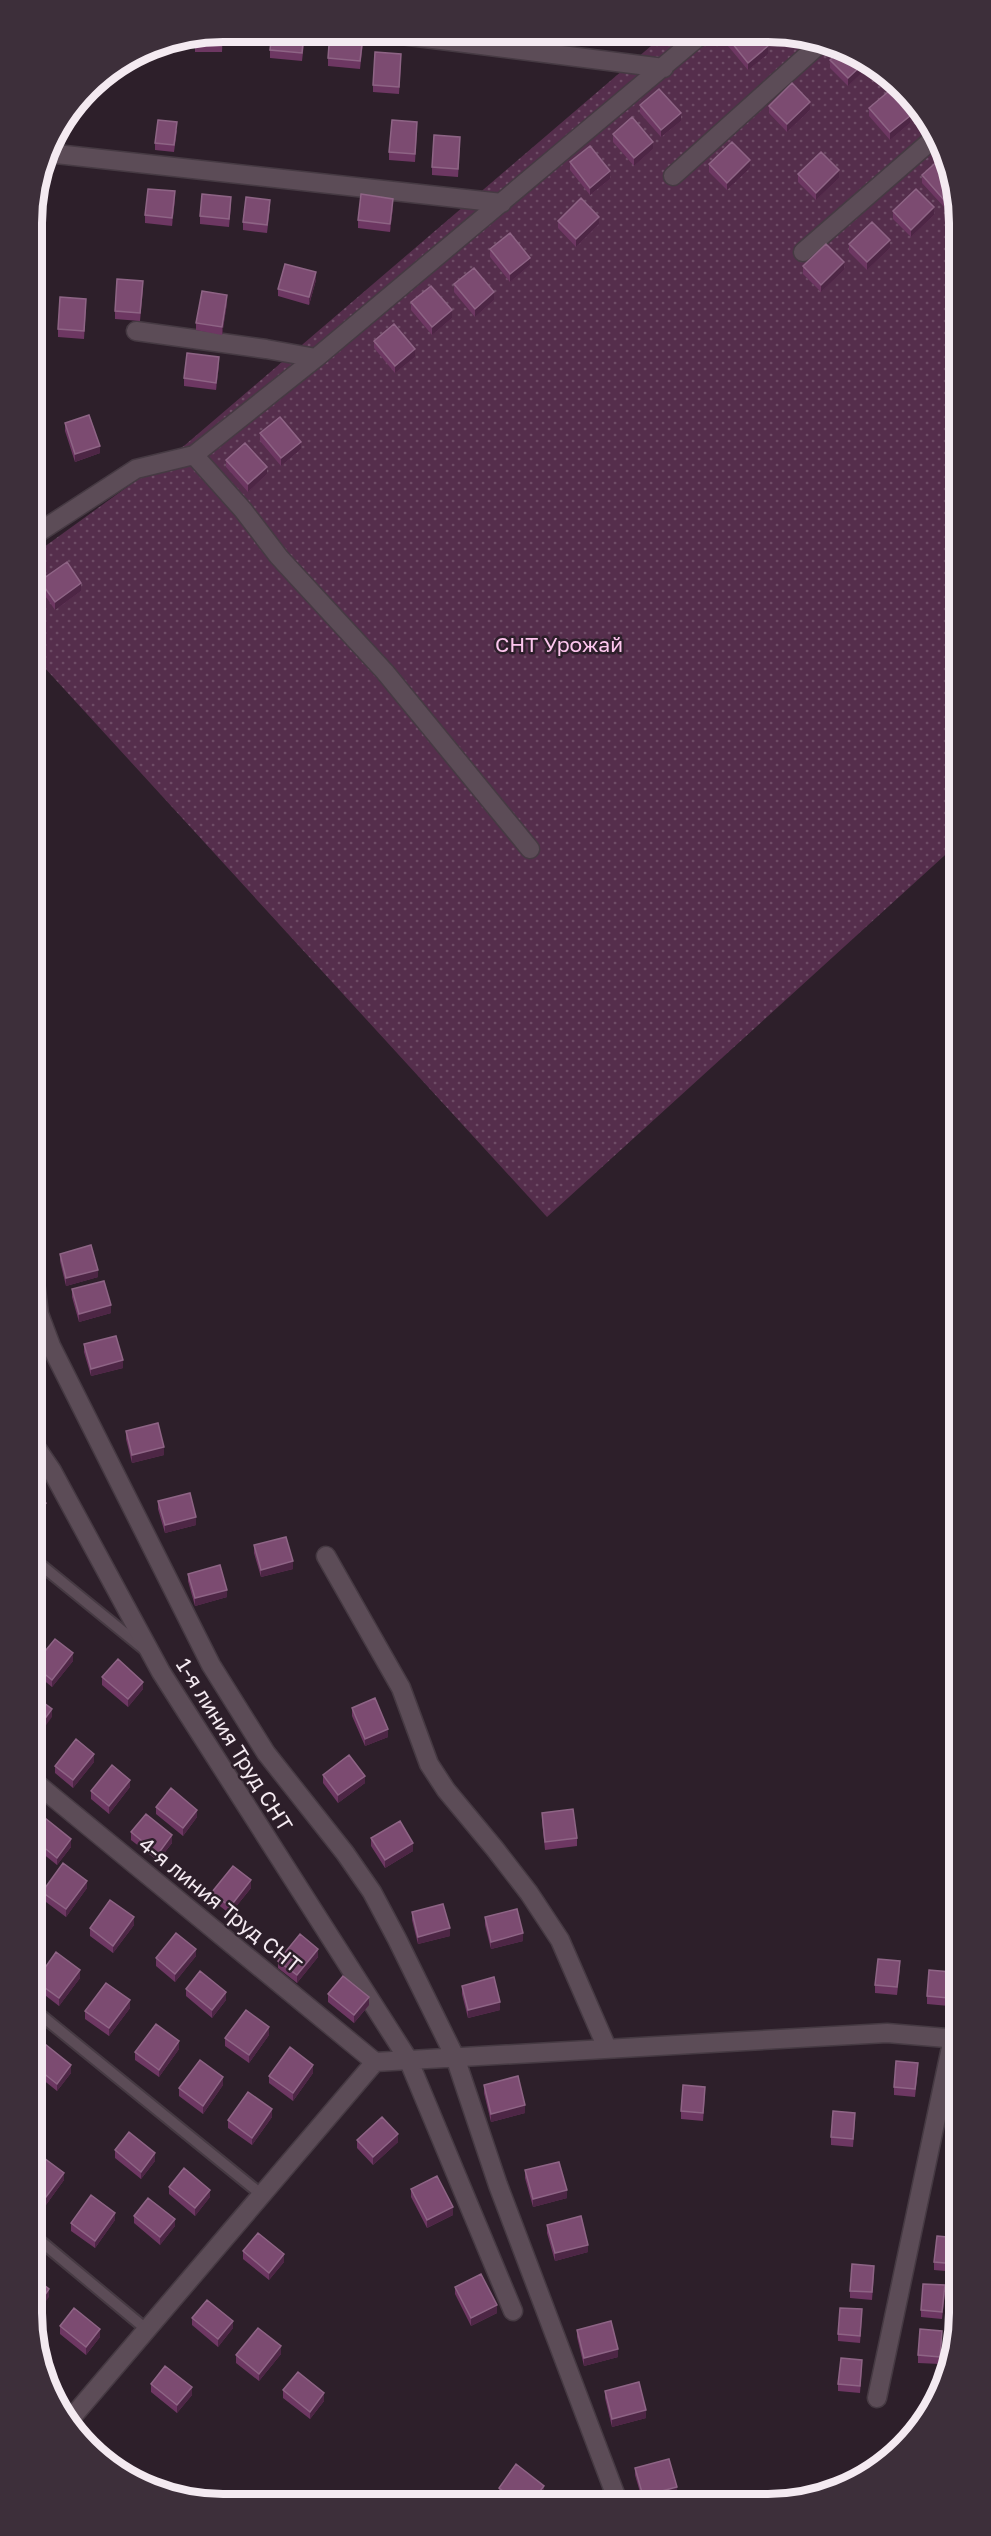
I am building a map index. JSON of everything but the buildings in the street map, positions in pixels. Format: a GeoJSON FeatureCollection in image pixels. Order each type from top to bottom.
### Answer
{"type":"FeatureCollection","features":[{"type":"Feature","properties":{"kind":"street"},"geometry":{"type":"LineString","coordinates":[[457,42],[664,68]]}},
{"type":"Feature","properties":{"kind":"street"},"geometry":{"type":"LineString","coordinates":[[42,530],[136,469],[194,455],[316,358],[693,42]]}},
{"type":"Feature","properties":{"kind":"street"},"geometry":{"type":"LineString","coordinates":[[673,176],[815,49]]}},
{"type":"Feature","properties":{"kind":"street"},"geometry":{"type":"LineString","coordinates":[[803,252],[929,142]]}},
{"type":"Feature","properties":{"kind":"street"},"geometry":{"type":"LineString","coordinates":[[56,154],[502,203]]}},
{"type":"Feature","properties":{"kind":"street"},"geometry":{"type":"LineString","coordinates":[[136,332],[316,358]]}},
{"type":"Feature","properties":{"kind":"street"},"geometry":{"type":"LineString","coordinates":[[194,455],[243,510],[279,557],[385,672],[530,849]]}},
{"type":"Feature","properties":{"kind":"street"},"geometry":{"type":"LineString","coordinates":[[42,1322],[51,1346],[211,1665],[266,1753],[345,1853],[372,1892],[455,2057],[498,2185],[615,2494]]}},
{"type":"Feature","properties":{"kind":"street","name":"1-я линия Труд СНТ"},"geometry":{"type":"LineString","coordinates":[[42,1456],[152,1655],[408,2059],[513,2311]]}},
{"type":"Feature","properties":{"kind":"street"},"geometry":{"type":"LineString","coordinates":[[326,1556],[401,1688],[429,1764],[446,1790],[502,1857],[560,1940],[607,2048]]}},
{"type":"Feature","properties":{"kind":"street","name":"4-я линия Труд СНТ"},"geometry":{"type":"LineString","coordinates":[[42,1788],[375,2062]]}},
{"type":"Feature","properties":{"kind":"street"},"geometry":{"type":"LineString","coordinates":[[74,2415],[375,2062],[887,2033],[949,2038]]}},
{"type":"Feature","properties":{"kind":"street"},"geometry":{"type":"LineString","coordinates":[[877,2398],[949,2071]]}},
{"type":"Feature","properties":{"kind":"lane"},"geometry":{"type":"LineString","coordinates":[[42,1567],[152,1655]]}},
{"type":"Feature","properties":{"kind":"lane"},"geometry":{"type":"LineString","coordinates":[[42,2016],[262,2195]]}},
{"type":"Feature","properties":{"kind":"lane"},"geometry":{"type":"LineString","coordinates":[[42,2242],[146,2329]]}},
{"type":"Feature","properties":{"kind":"green space","name":"СНТ Урожай"},"geometry":{"type":"Polygon","coordinates":[[[656,42],[768,42],[803,45],[848,61],[887,87],[912,113],[935,154],[943,176],[947,200],[949,223],[949,851],[547,1217],[42,665],[42,548],[185,445],[656,42]]]}}]}
